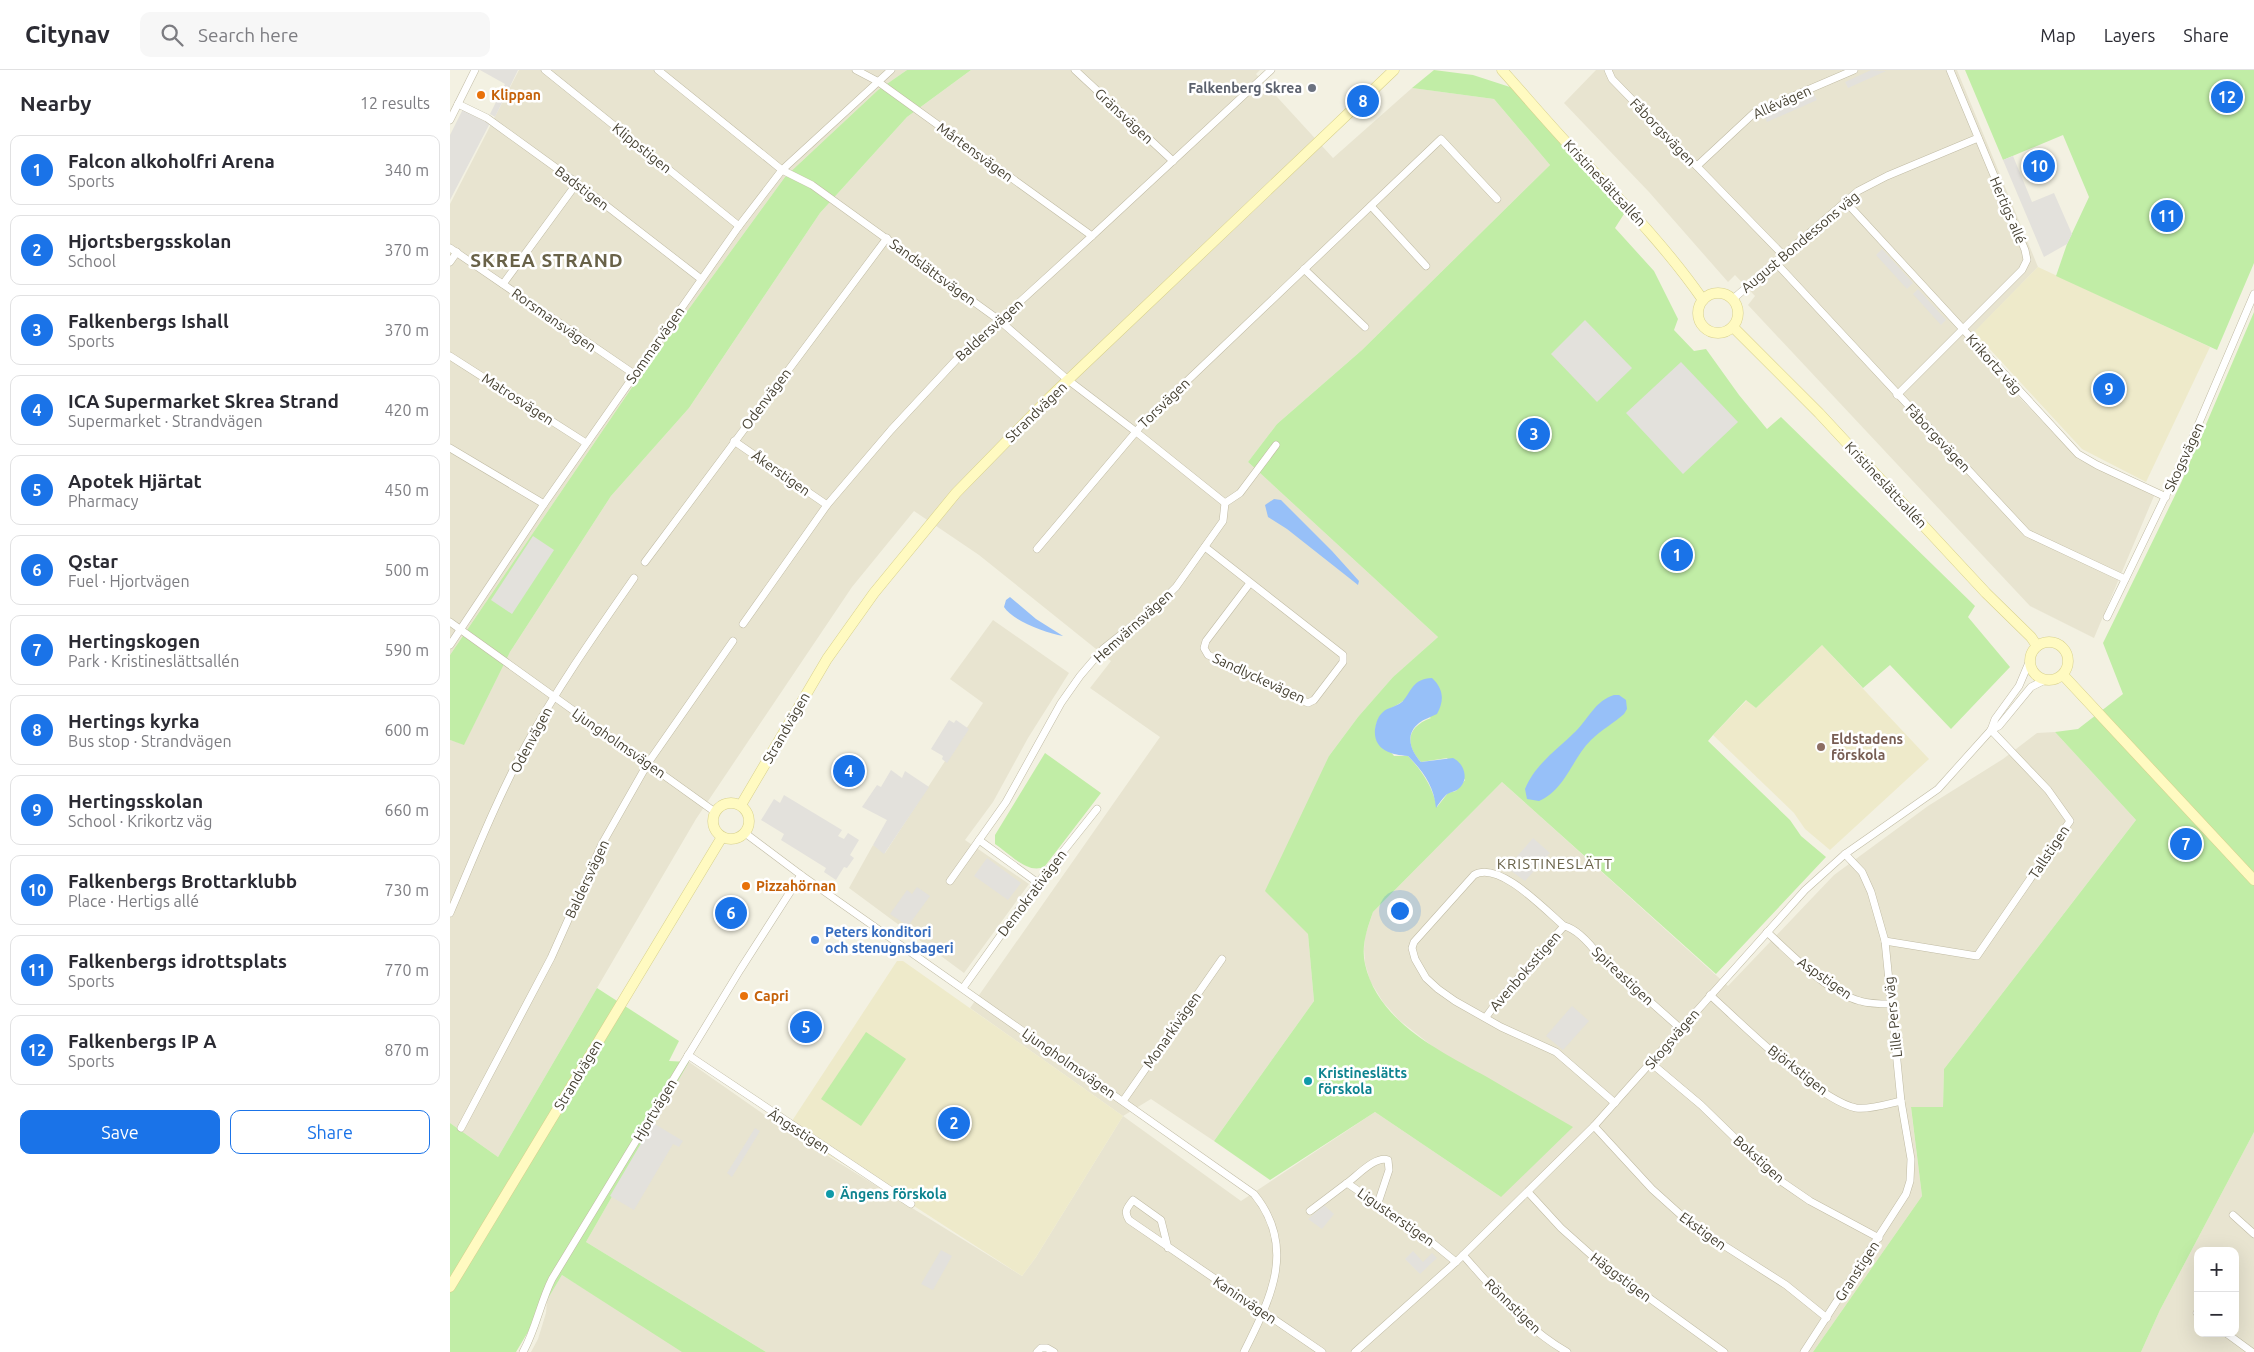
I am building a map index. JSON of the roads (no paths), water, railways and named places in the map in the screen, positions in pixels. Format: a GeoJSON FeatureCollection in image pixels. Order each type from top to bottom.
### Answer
{"type":"FeatureCollection","features":[{"type":"Feature","properties":{"kind":"street"},"geometry":{"type":"LineString","coordinates":[[450,120],[475,70]]}},
{"type":"Feature","properties":{"kind":"street","name":"Klippstigen"},"geometry":{"type":"LineString","coordinates":[[544,70],[739,226]]}},
{"type":"Feature","properties":{"kind":"street","name":"Sandslättsvägen"},"geometry":{"type":"LineString","coordinates":[[658,70],[782,170],[812,185],[999,320],[1068,380],[1135,430],[1225,503]]}},
{"type":"Feature","properties":{"kind":"street","name":"Mårtensvägen"},"geometry":{"type":"LineString","coordinates":[[856,70],[877,81],[1092,236]]}},
{"type":"Feature","properties":{"kind":"street","name":"Sommarvägen"},"geometry":{"type":"LineString","coordinates":[[450,645],[586,443],[739,226],[782,170],[891,70]]}},
{"type":"Feature","properties":{"kind":"street","name":"Gränsvägen"},"geometry":{"type":"LineString","coordinates":[[1075,70],[1173,161]]}},
{"type":"Feature","properties":{"kind":"street","name":"Baldersvägen"},"geometry":{"type":"LineString","coordinates":[[744,624],[827,505],[891,430],[956,360],[1271,70]]}},
{"type":"Feature","properties":{"kind":"street","name":"Strandvägen"},"geometry":{"type":"LineString","coordinates":[[741,805],[805,694],[874,593],[956,493],[1068,380],[1394,70]]}},
{"type":"Feature","properties":{"kind":"street","name":"Kristineslättsallén"},"geometry":{"type":"LineString","coordinates":[[1502,70],[1567,144],[1654,235],[1680,266],[1703,300]]}},
{"type":"Feature","properties":{"kind":"street","name":"Fåborgsvägen"},"geometry":{"type":"LineString","coordinates":[[1608,70],[1612,79],[1784,256]]}},
{"type":"Feature","properties":{"kind":"street","name":"Allévägen"},"geometry":{"type":"LineString","coordinates":[[1697,166],[1754,113],[1854,70]]}},
{"type":"Feature","properties":{"kind":"street","name":"Hertigs allé"},"geometry":{"type":"LineString","coordinates":[[1897,395],[2022,270],[2027,260],[2025,250],[1950,70]]}},
{"type":"Feature","properties":{"kind":"street","name":"Badstigen"},"geometry":{"type":"LineString","coordinates":[[458,104],[486,118],[577,183],[701,279]]}},
{"type":"Feature","properties":{"kind":"street","name":"August Bondessons väg"},"geometry":{"type":"LineString","coordinates":[[1733,299],[1858,192],[1887,176],[1978,138]]}},
{"type":"Feature","properties":{"kind":"street","name":"Torsvägen"},"geometry":{"type":"LineString","coordinates":[[1037,549],[1135,430],[1441,139],[1497,199]]}},
{"type":"Feature","properties":{"kind":"street"},"geometry":{"type":"LineString","coordinates":[[503,284],[577,183]]}},
{"type":"Feature","properties":{"kind":"street","name":"Krikortz väg"},"geometry":{"type":"LineString","coordinates":[[1845,202],[2078,454],[2097,465],[2166,496]]}},
{"type":"Feature","properties":{"kind":"street"},"geometry":{"type":"LineString","coordinates":[[1371,206],[1426,266]]}},
{"type":"Feature","properties":{"kind":"street","name":"Odenvägen"},"geometry":{"type":"LineString","coordinates":[[645,562],[887,238]]}},
{"type":"Feature","properties":{"kind":"street","name":"Rorsmansvägen"},"geometry":{"type":"LineString","coordinates":[[450,248],[634,374]]}},
{"type":"Feature","properties":{"kind":"street"},"geometry":{"type":"LineString","coordinates":[[450,262],[457,252]]}},
{"type":"Feature","properties":{"kind":"street","name":"Fåborgsvägen"},"geometry":{"type":"LineString","coordinates":[[1776,263],[2027,533],[2125,579]]}},
{"type":"Feature","properties":{"kind":"street"},"geometry":{"type":"LineString","coordinates":[[1304,269],[1365,327]]}},
{"type":"Feature","properties":{"kind":"street"},"geometry":{"type":"LineString","coordinates":[[1716,293],[1725,294],[1733,299],[1738,313],[1733,327],[1719,333],[1711,332],[1705,328],[1698,315],[1699,307],[1703,300],[1716,293]]}},
{"type":"Feature","properties":{"kind":"street","name":"Skogsvägen"},"geometry":{"type":"LineString","coordinates":[[2107,617],[2166,496],[2254,294]]}},
{"type":"Feature","properties":{"kind":"street","name":"Kristineslättsallén"},"geometry":{"type":"LineString","coordinates":[[1733,327],[1819,413],[1986,593],[2031,637],[2037,646]]}},
{"type":"Feature","properties":{"kind":"street","name":"Matrosvägen"},"geometry":{"type":"LineString","coordinates":[[450,356],[586,443]]}},
{"type":"Feature","properties":{"kind":"street","name":"Åkerstigen"},"geometry":{"type":"LineString","coordinates":[[734,441],[827,505]]}},
{"type":"Feature","properties":{"kind":"street"},"geometry":{"type":"LineString","coordinates":[[1225,503],[1240,493],[1276,445]]}},
{"type":"Feature","properties":{"kind":"street"},"geometry":{"type":"LineString","coordinates":[[450,448],[544,504]]}},
{"type":"Feature","properties":{"kind":"street","name":"Hemvärnsvägen"},"geometry":{"type":"LineString","coordinates":[[950,881],[1006,802],[1061,703],[1080,676],[1103,649],[1166,597],[1223,521],[1225,503]]}},
{"type":"Feature","properties":{"kind":"street","name":"Sandlyckevägen"},"geometry":{"type":"LineString","coordinates":[[1204,547],[1250,582],[1343,655],[1343,662],[1314,700],[1308,703],[1208,654],[1204,648],[1206,641],[1250,582]]}},
{"type":"Feature","properties":{"kind":"street","name":"Odenvägen"},"geometry":{"type":"LineString","coordinates":[[450,914],[489,820],[525,748],[554,697],[634,578]]}},
{"type":"Feature","properties":{"kind":"street","name":"Ljungholmsvägen"},"geometry":{"type":"LineString","coordinates":[[450,622],[715,812]]}},
{"type":"Feature","properties":{"kind":"street","name":"Baldersvägen"},"geometry":{"type":"LineString","coordinates":[[462,1128],[551,958],[602,844],[648,763],[734,641]]}},
{"type":"Feature","properties":{"kind":"street"},"geometry":{"type":"LineString","coordinates":[[2050,642],[2064,648],[2068,662],[2062,675],[2053,680],[2045,680],[2034,673],[2030,660],[2037,646],[2050,642]]}},
{"type":"Feature","properties":{"kind":"street","name":"Skogsvägen"},"geometry":{"type":"LineString","coordinates":[[1991,730],[1995,719],[2019,686],[2030,660]]}},
{"type":"Feature","properties":{"kind":"street"},"geometry":{"type":"LineString","coordinates":[[2062,675],[2254,880]]}},
{"type":"Feature","properties":{"kind":"street","name":"Skogsvägen"},"geometry":{"type":"LineString","coordinates":[[1355,1352],[1418,1298],[1594,1126],[1805,890],[1845,854],[1938,789],[1991,730],[1998,726],[2030,687],[2045,680]]}},
{"type":"Feature","properties":{"kind":"street","name":"Tallstigen"},"geometry":{"type":"LineString","coordinates":[[1884,942],[1977,956],[2070,822],[2048,790],[1991,730]]}},
{"type":"Feature","properties":{"kind":"street"},"geometry":{"type":"LineString","coordinates":[[726,803],[741,805],[749,818],[745,833],[737,838],[722,837],[713,826],[715,812],[726,803]]}},
{"type":"Feature","properties":{"kind":"street","name":"Demokrativägen"},"geometry":{"type":"LineString","coordinates":[[963,988],[1038,883],[1097,808]]}},
{"type":"Feature","properties":{"kind":"street","name":"Ljungholmsvägen"},"geometry":{"type":"LineString","coordinates":[[745,833],[801,875],[1254,1194],[1268,1212],[1274,1230],[1277,1257],[1273,1285],[1263,1312],[1244,1352]]}},
{"type":"Feature","properties":{"kind":"street","name":"Strandvägen"},"geometry":{"type":"LineString","coordinates":[[450,1287],[722,837]]}},
{"type":"Feature","properties":{"kind":"street"},"geometry":{"type":"LineString","coordinates":[[979,840],[1038,883]]}},
{"type":"Feature","properties":{"kind":"street","name":"Lille Pers väg"},"geometry":{"type":"LineString","coordinates":[[1845,854],[1862,872],[1871,892],[1884,942],[1901,1101],[1911,1159],[1908,1189]]}},
{"type":"Feature","properties":{"kind":"street","name":"Spireastigen"},"geometry":{"type":"LineString","coordinates":[[1615,1103],[1556,1052],[1501,1027],[1486,1017],[1455,1002],[1431,983],[1413,956],[1412,948],[1414,942],[1469,880],[1482,872],[1490,872],[1509,880],[1564,926],[1570,927],[1600,957],[1681,1029]]}},
{"type":"Feature","properties":{"kind":"street","name":"Hjortvägen"},"geometry":{"type":"LineString","coordinates":[[523,1352],[533,1334],[542,1299],[552,1279],[688,1055],[801,875]]}},
{"type":"Feature","properties":{"kind":"street","name":"Avenboksstigen"},"geometry":{"type":"LineString","coordinates":[[1486,1017],[1564,926]]}},
{"type":"Feature","properties":{"kind":"street","name":"Aspstigen"},"geometry":{"type":"LineString","coordinates":[[1767,932],[1810,970],[1843,994],[1870,1004],[1891,1004]]}},
{"type":"Feature","properties":{"kind":"street","name":"Monarkivägen"},"geometry":{"type":"LineString","coordinates":[[1123,1101],[1222,959]]}},
{"type":"Feature","properties":{"kind":"street","name":"Björkstigen"},"geometry":{"type":"LineString","coordinates":[[1710,996],[1804,1078],[1831,1096],[1856,1108],[1901,1101]]}},
{"type":"Feature","properties":{"kind":"street","name":"Ängsstigen"},"geometry":{"type":"LineString","coordinates":[[688,1055],[911,1204]]}},
{"type":"Feature","properties":{"kind":"street","name":"Bokstigen"},"geometry":{"type":"LineString","coordinates":[[1651,1063],[1701,1105],[1775,1177],[1810,1201],[1879,1238]]}},
{"type":"Feature","properties":{"kind":"street","name":"Ekstigen"},"geometry":{"type":"LineString","coordinates":[[1594,1126],[1652,1189],[1692,1225],[1786,1285],[1827,1318]]}},
{"type":"Feature","properties":{"kind":"street"},"geometry":{"type":"LineString","coordinates":[[1347,1183],[1376,1161],[1388,1160],[1389,1170],[1378,1203]]}},
{"type":"Feature","properties":{"kind":"street","name":"Ligusterstigen"},"geometry":{"type":"LineString","coordinates":[[1310,1210],[1347,1183],[1378,1203],[1456,1262]]}},
{"type":"Feature","properties":{"kind":"street","name":"Granstigen"},"geometry":{"type":"LineString","coordinates":[[1804,1352],[1879,1238],[1908,1189]]}},
{"type":"Feature","properties":{"kind":"street","name":"Häggstigen"},"geometry":{"type":"LineString","coordinates":[[1528,1192],[1561,1228],[1598,1261],[1724,1352]]}},
{"type":"Feature","properties":{"kind":"street","name":"Kaninvägen"},"geometry":{"type":"LineString","coordinates":[[1168,1248],[1161,1220],[1133,1200],[1126,1209],[1126,1215],[1129,1220],[1168,1248],[1322,1352]]}},
{"type":"Feature","properties":{"kind":"street"},"geometry":{"type":"LineString","coordinates":[[2233,1215],[2254,1234]]}},
{"type":"Feature","properties":{"kind":"street","name":"Rönnstigen"},"geometry":{"type":"LineString","coordinates":[[1463,1255],[1502,1300],[1538,1333],[1567,1352]]}},
{"type":"Feature","properties":{"kind":"street"},"geometry":{"type":"LineString","coordinates":[[2231,1337],[2252,1352]]}},
{"type":"Feature","properties":{"kind":"street"},"geometry":{"type":"LineString","coordinates":[[1037,1352],[1041,1348],[1048,1348],[1054,1352]]}},
{"type":"Feature","properties":{"kind":"water"},"geometry":{"type":"Polygon","coordinates":[[[1274,499],[1281,500],[1332,551],[1359,581],[1358,585],[1287,529],[1268,517],[1265,505],[1274,499]]]}},
{"type":"Feature","properties":{"kind":"water"},"geometry":{"type":"Polygon","coordinates":[[[1010,597],[1036,619],[1063,636],[1022,622],[1008,612],[1004,607],[1006,600],[1010,597]]]}},
{"type":"Feature","properties":{"kind":"water"},"geometry":{"type":"Polygon","coordinates":[[[1432,678],[1441,690],[1440,709],[1437,714],[1414,728],[1410,738],[1412,748],[1421,762],[1453,758],[1461,764],[1465,778],[1461,786],[1446,795],[1436,808],[1433,793],[1427,779],[1418,767],[1408,756],[1384,750],[1380,747],[1375,736],[1376,724],[1381,714],[1403,701],[1411,689],[1421,680],[1432,678]]]}},
{"type":"Feature","properties":{"kind":"water"},"geometry":{"type":"Polygon","coordinates":[[[1614,695],[1619,695],[1626,700],[1627,709],[1624,714],[1591,740],[1556,789],[1539,801],[1527,799],[1525,789],[1541,764],[1576,731],[1602,701],[1614,695]]]}},
{"type":"Feature","properties":{"kind":"place","name":"Falkenberg Skrea"},"geometry":{"type":"Point","coordinates":[1312,88]}},
{"type":"Feature","properties":{"kind":"place","name":"Klippan"},"geometry":{"type":"Point","coordinates":[481,95]}},
{"type":"Feature","properties":{"kind":"place","name":"Falkenbergs IP A"},"geometry":{"type":"Point","coordinates":[2227,97]}},
{"type":"Feature","properties":{"kind":"place","name":"Hertings kyrka"},"geometry":{"type":"Point","coordinates":[1363,101]}},
{"type":"Feature","properties":{"kind":"place","name":"Falkenbergs Brottarklubb"},"geometry":{"type":"Point","coordinates":[2039,166]}},
{"type":"Feature","properties":{"kind":"place","name":"Falkenbergs idrottsplats"},"geometry":{"type":"Point","coordinates":[2167,216]}},
{"type":"Feature","properties":{"kind":"place","name":"Hertingsskolan"},"geometry":{"type":"Point","coordinates":[2109,389]}},
{"type":"Feature","properties":{"kind":"place","name":"Falkenbergs Ishall"},"geometry":{"type":"Point","coordinates":[1534,434]}},
{"type":"Feature","properties":{"kind":"place","name":"Falcon alkoholfri Arena"},"geometry":{"type":"Point","coordinates":[1677,555]}},
{"type":"Feature","properties":{"kind":"place","name":"Eldstadens förskola"},"geometry":{"type":"Point","coordinates":[1821,747]}},
{"type":"Feature","properties":{"kind":"place","name":"ICA Supermarket Skrea Strand"},"geometry":{"type":"Point","coordinates":[849,771]}},
{"type":"Feature","properties":{"kind":"place","name":"Hertingskogen"},"geometry":{"type":"Point","coordinates":[2186,844]}},
{"type":"Feature","properties":{"kind":"place","name":"Pizzahörnan"},"geometry":{"type":"Point","coordinates":[746,886]}},
{"type":"Feature","properties":{"kind":"place","name":"Qstar"},"geometry":{"type":"Point","coordinates":[731,913]}},
{"type":"Feature","properties":{"kind":"place","name":"Peters konditori och stenugnsbageri"},"geometry":{"type":"Point","coordinates":[815,940]}},
{"type":"Feature","properties":{"kind":"place","name":"Capri"},"geometry":{"type":"Point","coordinates":[744,996]}},
{"type":"Feature","properties":{"kind":"place","name":"Apotek Hjärtat"},"geometry":{"type":"Point","coordinates":[806,1027]}},
{"type":"Feature","properties":{"kind":"place","name":"Kristineslätts förskola"},"geometry":{"type":"Point","coordinates":[1308,1081]}},
{"type":"Feature","properties":{"kind":"place","name":"Hjortsbergsskolan"},"geometry":{"type":"Point","coordinates":[954,1123]}},
{"type":"Feature","properties":{"kind":"place","name":"Ängens förskola"},"geometry":{"type":"Point","coordinates":[830,1194]}},
{"type":"Feature","properties":{"kind":"district","name":"SKREA STRAND"},"geometry":{"type":"Point","coordinates":[547,260]}},
{"type":"Feature","properties":{"kind":"district","name":"KRISTINESLÄTT"},"geometry":{"type":"Point","coordinates":[1555,864]}}]}
